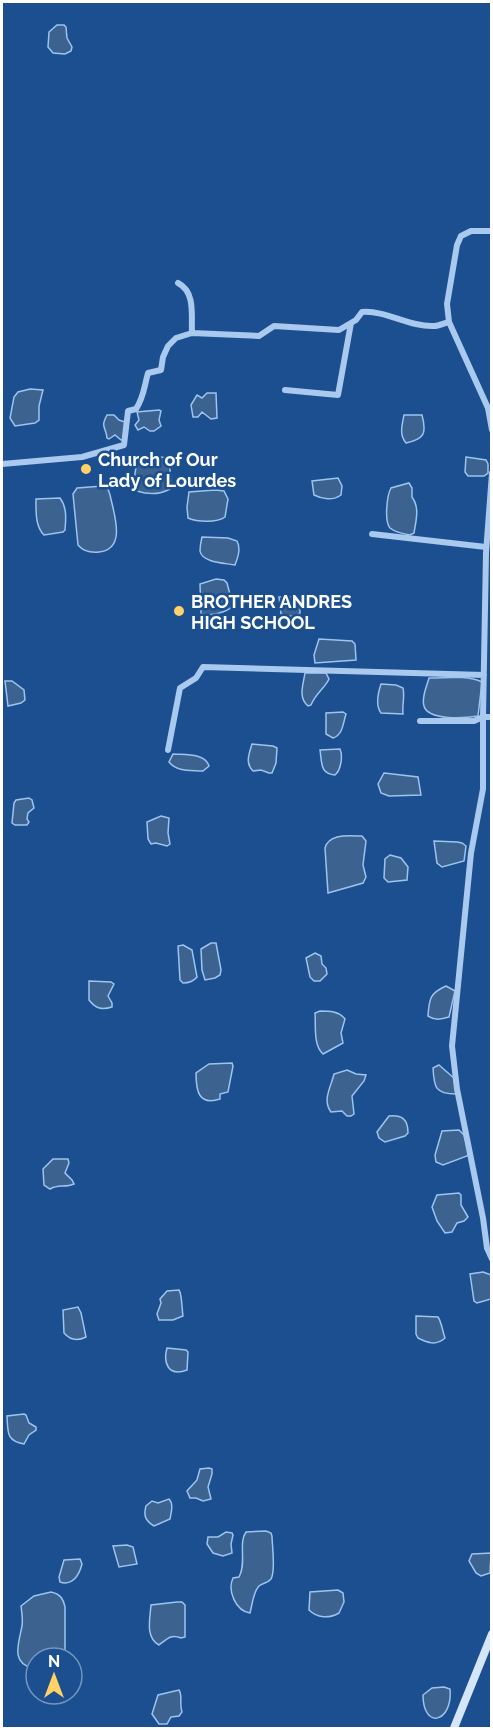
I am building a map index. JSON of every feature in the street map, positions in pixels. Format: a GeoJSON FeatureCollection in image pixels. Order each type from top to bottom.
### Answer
{"type":"FeatureCollection","features":[{"type":"Feature","properties":{"kind":"main road"},"geometry":{"type":"LineString","coordinates":[[454,1728],[492,1634]]}},
{"type":"Feature","properties":{"kind":"street"},"geometry":{"type":"LineString","coordinates":[[492,231],[471,231],[461,236],[457,245],[447,304],[448,322],[490,408],[492,430]]}},
{"type":"Feature","properties":{"kind":"street"},"geometry":{"type":"LineString","coordinates":[[178,283],[184,286],[190,295],[192,333]]}},
{"type":"Feature","properties":{"kind":"street"},"geometry":{"type":"LineString","coordinates":[[2,464],[82,457],[124,445],[128,411],[136,410],[143,399],[148,373],[161,370],[168,346],[176,338],[192,333],[258,336],[274,326],[339,330],[356,320],[362,312],[374,311],[427,325],[435,326],[448,322]]}},
{"type":"Feature","properties":{"kind":"street"},"geometry":{"type":"LineString","coordinates":[[285,390],[338,395],[351,323]]}},
{"type":"Feature","properties":{"kind":"street"},"geometry":{"type":"LineString","coordinates":[[492,473],[486,547],[483,789],[471,853],[452,1046],[457,1089],[487,1248],[492,1259]]}},
{"type":"Feature","properties":{"kind":"street"},"geometry":{"type":"LineString","coordinates":[[372,534],[486,547]]}},
{"type":"Feature","properties":{"kind":"street"},"geometry":{"type":"LineString","coordinates":[[168,750],[180,688],[196,678],[203,667],[484,675]]}},
{"type":"Feature","properties":{"kind":"street"},"geometry":{"type":"LineString","coordinates":[[420,722],[474,721],[483,717],[492,717]]}},
{"type":"Feature","properties":{"kind":"water"},"geometry":{"type":"Polygon","coordinates":[[[57,25],[66,27],[67,38],[72,47],[71,51],[65,54],[53,53],[48,47],[49,32],[57,25]]]}},
{"type":"Feature","properties":{"kind":"water"},"geometry":{"type":"Polygon","coordinates":[[[30,389],[43,390],[39,406],[39,420],[35,423],[15,426],[10,418],[14,397],[18,392],[30,389]]]}},
{"type":"Feature","properties":{"kind":"water"},"geometry":{"type":"Polygon","coordinates":[[[207,393],[216,393],[217,418],[211,419],[202,412],[198,417],[193,417],[191,405],[197,395],[202,398],[207,393]]]}},
{"type":"Feature","properties":{"kind":"water"},"geometry":{"type":"Polygon","coordinates":[[[161,411],[159,420],[161,426],[154,431],[144,427],[138,430],[135,425],[139,420],[137,412],[161,411]]]}},
{"type":"Feature","properties":{"kind":"water"},"geometry":{"type":"Polygon","coordinates":[[[107,415],[114,415],[125,422],[125,439],[121,440],[115,435],[107,438],[104,425],[107,415]]]}},
{"type":"Feature","properties":{"kind":"water"},"geometry":{"type":"Polygon","coordinates":[[[404,415],[422,415],[424,431],[417,440],[406,443],[404,440],[402,426],[404,415]]]}},
{"type":"Feature","properties":{"kind":"water"},"geometry":{"type":"Polygon","coordinates":[[[139,455],[169,458],[170,489],[154,494],[137,491],[135,478],[139,455]]]}},
{"type":"Feature","properties":{"kind":"water"},"geometry":{"type":"Polygon","coordinates":[[[466,457],[486,460],[488,473],[484,476],[468,476],[465,472],[466,457]]]}},
{"type":"Feature","properties":{"kind":"water"},"geometry":{"type":"Polygon","coordinates":[[[338,478],[342,486],[341,495],[328,499],[314,495],[312,481],[338,478]]]}},
{"type":"Feature","properties":{"kind":"water"},"geometry":{"type":"Polygon","coordinates":[[[409,483],[417,510],[414,533],[410,535],[390,528],[387,514],[387,502],[391,488],[409,483]]]}},
{"type":"Feature","properties":{"kind":"water"},"geometry":{"type":"Polygon","coordinates":[[[103,486],[108,489],[110,495],[116,521],[116,538],[108,549],[90,552],[78,545],[73,494],[77,488],[103,486]]]}},
{"type":"Feature","properties":{"kind":"water"},"geometry":{"type":"Polygon","coordinates":[[[224,491],[228,499],[225,517],[207,521],[188,518],[189,492],[224,491]]]}},
{"type":"Feature","properties":{"kind":"water"},"geometry":{"type":"Polygon","coordinates":[[[60,498],[65,509],[65,530],[44,535],[38,523],[36,499],[60,498]]]}},
{"type":"Feature","properties":{"kind":"water"},"geometry":{"type":"Polygon","coordinates":[[[202,537],[228,538],[237,541],[239,550],[235,565],[205,558],[200,551],[202,537]]]}},
{"type":"Feature","properties":{"kind":"water"},"geometry":{"type":"Polygon","coordinates":[[[216,579],[227,583],[233,606],[218,613],[201,614],[200,584],[216,579]]]}},
{"type":"Feature","properties":{"kind":"water"},"geometry":{"type":"Polygon","coordinates":[[[279,597],[300,597],[300,613],[293,616],[281,614],[279,597]]]}},
{"type":"Feature","properties":{"kind":"water"},"geometry":{"type":"Polygon","coordinates":[[[319,639],[352,641],[355,644],[356,660],[315,663],[314,655],[319,639]]]}},
{"type":"Feature","properties":{"kind":"water"},"geometry":{"type":"Polygon","coordinates":[[[305,673],[326,673],[329,679],[308,706],[302,695],[305,673]]]}},
{"type":"Feature","properties":{"kind":"water"},"geometry":{"type":"Polygon","coordinates":[[[429,678],[463,678],[482,682],[478,716],[448,717],[427,711],[423,699],[429,678]]]}},
{"type":"Feature","properties":{"kind":"water"},"geometry":{"type":"Polygon","coordinates":[[[5,681],[12,681],[24,690],[25,700],[8,706],[5,681]]]}},
{"type":"Feature","properties":{"kind":"water"},"geometry":{"type":"Polygon","coordinates":[[[381,684],[403,688],[403,714],[381,713],[378,695],[381,684]]]}},
{"type":"Feature","properties":{"kind":"water"},"geometry":{"type":"Polygon","coordinates":[[[343,712],[346,714],[342,728],[333,738],[326,734],[326,713],[343,712]]]}},
{"type":"Feature","properties":{"kind":"water"},"geometry":{"type":"Polygon","coordinates":[[[252,744],[277,748],[276,763],[272,773],[261,770],[253,771],[248,758],[252,744]]]}},
{"type":"Feature","properties":{"kind":"water"},"geometry":{"type":"Polygon","coordinates":[[[340,749],[339,770],[335,775],[330,774],[324,770],[320,750],[340,749]]]}},
{"type":"Feature","properties":{"kind":"water"},"geometry":{"type":"Polygon","coordinates":[[[173,754],[199,757],[209,766],[203,771],[180,769],[169,762],[173,754]]]}},
{"type":"Feature","properties":{"kind":"water"},"geometry":{"type":"Polygon","coordinates":[[[384,773],[418,777],[421,795],[389,796],[381,793],[378,784],[384,773]]]}},
{"type":"Feature","properties":{"kind":"water"},"geometry":{"type":"Polygon","coordinates":[[[29,798],[34,808],[28,813],[29,822],[27,825],[15,825],[12,823],[14,803],[16,800],[29,798]]]}},
{"type":"Feature","properties":{"kind":"water"},"geometry":{"type":"Polygon","coordinates":[[[161,816],[169,818],[170,844],[167,846],[151,844],[148,839],[147,822],[161,816]]]}},
{"type":"Feature","properties":{"kind":"water"},"geometry":{"type":"Polygon","coordinates":[[[340,836],[362,836],[366,841],[363,865],[366,877],[363,883],[328,893],[325,848],[327,843],[340,836]]]}},
{"type":"Feature","properties":{"kind":"water"},"geometry":{"type":"Polygon","coordinates":[[[434,841],[462,843],[466,846],[464,861],[442,867],[437,863],[434,841]]]}},
{"type":"Feature","properties":{"kind":"water"},"geometry":{"type":"Polygon","coordinates":[[[390,855],[401,858],[408,867],[407,880],[388,882],[384,878],[385,859],[390,855]]]}},
{"type":"Feature","properties":{"kind":"water"},"geometry":{"type":"Polygon","coordinates":[[[211,943],[216,943],[221,970],[220,975],[205,980],[201,949],[211,943]]]}},
{"type":"Feature","properties":{"kind":"water"},"geometry":{"type":"Polygon","coordinates":[[[183,945],[192,950],[197,977],[185,983],[180,980],[178,946],[183,945]]]}},
{"type":"Feature","properties":{"kind":"water"},"geometry":{"type":"Polygon","coordinates":[[[315,953],[321,956],[322,964],[326,968],[327,974],[320,981],[314,981],[310,977],[306,958],[315,953]]]}},
{"type":"Feature","properties":{"kind":"water"},"geometry":{"type":"Polygon","coordinates":[[[89,981],[114,984],[108,996],[112,1007],[99,1008],[89,1000],[89,981]]]}},
{"type":"Feature","properties":{"kind":"water"},"geometry":{"type":"Polygon","coordinates":[[[446,986],[455,991],[449,1017],[431,1018],[428,1016],[431,997],[446,986]]]}},
{"type":"Feature","properties":{"kind":"water"},"geometry":{"type":"Polygon","coordinates":[[[320,1011],[337,1013],[345,1019],[341,1033],[343,1043],[323,1054],[318,1046],[316,1035],[315,1013],[320,1011]]]}},
{"type":"Feature","properties":{"kind":"water"},"geometry":{"type":"Polygon","coordinates":[[[232,1063],[228,1092],[220,1094],[220,1099],[213,1101],[203,1098],[198,1091],[196,1073],[209,1064],[232,1063]]]}},
{"type":"Feature","properties":{"kind":"water"},"geometry":{"type":"Polygon","coordinates":[[[439,1065],[455,1079],[456,1094],[444,1093],[435,1085],[433,1068],[439,1065]]]}},
{"type":"Feature","properties":{"kind":"water"},"geometry":{"type":"Polygon","coordinates":[[[347,1070],[366,1075],[352,1096],[354,1114],[351,1116],[347,1116],[342,1111],[331,1112],[327,1103],[334,1074],[347,1070]]]}},
{"type":"Feature","properties":{"kind":"water"},"geometry":{"type":"Polygon","coordinates":[[[389,1116],[403,1119],[407,1124],[408,1133],[385,1142],[379,1138],[377,1132],[389,1116]]]}},
{"type":"Feature","properties":{"kind":"water"},"geometry":{"type":"Polygon","coordinates":[[[459,1130],[464,1135],[469,1153],[467,1156],[443,1165],[436,1162],[435,1155],[442,1131],[459,1130]]]}},
{"type":"Feature","properties":{"kind":"water"},"geometry":{"type":"Polygon","coordinates":[[[53,1159],[68,1159],[69,1163],[65,1173],[74,1184],[50,1189],[44,1185],[43,1169],[53,1159]]]}},
{"type":"Feature","properties":{"kind":"water"},"geometry":{"type":"Polygon","coordinates":[[[459,1193],[461,1205],[468,1217],[457,1223],[452,1232],[445,1233],[432,1207],[437,1195],[459,1193]]]}},
{"type":"Feature","properties":{"kind":"water"},"geometry":{"type":"Polygon","coordinates":[[[483,1272],[491,1275],[491,1299],[477,1303],[474,1301],[470,1274],[483,1272]]]}},
{"type":"Feature","properties":{"kind":"water"},"geometry":{"type":"Polygon","coordinates":[[[179,1290],[183,1316],[173,1320],[159,1320],[157,1314],[160,1299],[167,1291],[179,1290]]]}},
{"type":"Feature","properties":{"kind":"water"},"geometry":{"type":"Polygon","coordinates":[[[78,1307],[86,1337],[80,1339],[71,1338],[64,1333],[63,1310],[78,1307]]]}},
{"type":"Feature","properties":{"kind":"water"},"geometry":{"type":"Polygon","coordinates":[[[416,1316],[438,1317],[445,1338],[432,1343],[418,1338],[416,1316]]]}},
{"type":"Feature","properties":{"kind":"water"},"geometry":{"type":"Polygon","coordinates":[[[167,1348],[188,1352],[187,1370],[175,1372],[168,1367],[167,1348]]]}},
{"type":"Feature","properties":{"kind":"water"},"geometry":{"type":"Polygon","coordinates":[[[24,1414],[36,1430],[29,1435],[24,1444],[14,1441],[9,1435],[7,1416],[24,1414]]]}},
{"type":"Feature","properties":{"kind":"water"},"geometry":{"type":"Polygon","coordinates":[[[200,1469],[212,1469],[208,1487],[211,1499],[203,1501],[190,1498],[187,1491],[197,1480],[200,1469]]]}},
{"type":"Feature","properties":{"kind":"water"},"geometry":{"type":"Polygon","coordinates":[[[169,1499],[172,1506],[170,1519],[154,1526],[146,1518],[146,1506],[152,1501],[158,1503],[169,1499]]]}},
{"type":"Feature","properties":{"kind":"water"},"geometry":{"type":"Polygon","coordinates":[[[266,1531],[272,1536],[274,1564],[272,1575],[270,1580],[257,1589],[250,1613],[241,1609],[234,1600],[231,1583],[233,1578],[239,1577],[241,1571],[246,1532],[266,1531]]]}},
{"type":"Feature","properties":{"kind":"water"},"geometry":{"type":"Polygon","coordinates":[[[226,1532],[233,1535],[232,1553],[223,1556],[213,1553],[207,1544],[208,1537],[218,1537],[226,1532]]]}},
{"type":"Feature","properties":{"kind":"water"},"geometry":{"type":"Polygon","coordinates":[[[113,1546],[133,1547],[137,1564],[119,1567],[113,1546]]]}},
{"type":"Feature","properties":{"kind":"water"},"geometry":{"type":"Polygon","coordinates":[[[491,1553],[490,1573],[481,1576],[476,1573],[469,1561],[472,1554],[491,1553]]]}},
{"type":"Feature","properties":{"kind":"water"},"geometry":{"type":"Polygon","coordinates":[[[80,1559],[82,1564],[74,1579],[68,1583],[60,1582],[59,1577],[64,1560],[80,1559]]]}},
{"type":"Feature","properties":{"kind":"water"},"geometry":{"type":"Polygon","coordinates":[[[338,1590],[343,1593],[344,1602],[339,1613],[323,1617],[309,1610],[310,1592],[338,1590]]]}},
{"type":"Feature","properties":{"kind":"water"},"geometry":{"type":"Polygon","coordinates":[[[51,1592],[61,1597],[65,1607],[65,1646],[24,1646],[24,1664],[21,1662],[18,1652],[22,1626],[21,1606],[34,1596],[51,1592]]]}},
{"type":"Feature","properties":{"kind":"water"},"geometry":{"type":"Polygon","coordinates":[[[177,1602],[185,1605],[185,1637],[172,1637],[159,1645],[150,1633],[151,1605],[177,1602]]]}},
{"type":"Feature","properties":{"kind":"water"},"geometry":{"type":"Polygon","coordinates":[[[432,1688],[450,1689],[447,1709],[438,1718],[432,1717],[424,1706],[423,1695],[432,1688]]]}},
{"type":"Feature","properties":{"kind":"water"},"geometry":{"type":"Polygon","coordinates":[[[179,1690],[182,1712],[179,1716],[171,1717],[167,1724],[159,1724],[152,1714],[158,1695],[179,1690]]]}},
{"type":"Feature","properties":{"kind":"place","name":"Church of Our Lady of Lourdes"},"geometry":{"type":"Point","coordinates":[86,469]}},
{"type":"Feature","properties":{"kind":"place","name":"BROTHER ANDRES HIGH SCHOOL"},"geometry":{"type":"Point","coordinates":[179,611]}}]}
